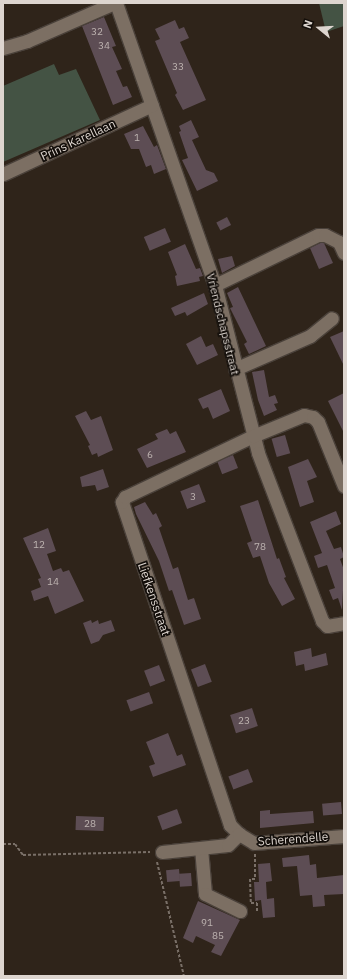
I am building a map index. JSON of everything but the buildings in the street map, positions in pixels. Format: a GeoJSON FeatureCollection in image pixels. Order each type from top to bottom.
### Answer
{"type":"FeatureCollection","features":[{"type":"Feature","properties":{"kind":"street"},"geometry":{"type":"LineString","coordinates":[[3,48],[27,41],[115,3]]}},
{"type":"Feature","properties":{"kind":"street","name":"Vriendschapsstraat"},"geometry":{"type":"LineString","coordinates":[[115,3],[215,285],[252,436],[322,621],[327,626],[344,623]]}},
{"type":"Feature","properties":{"kind":"street","name":"Prins Karellaan"},"geometry":{"type":"LineString","coordinates":[[3,174],[152,105]]}},
{"type":"Feature","properties":{"kind":"street"},"geometry":{"type":"LineString","coordinates":[[215,285],[318,235],[331,237],[339,242],[344,253]]}},
{"type":"Feature","properties":{"kind":"street"},"geometry":{"type":"LineString","coordinates":[[235,369],[310,336],[332,318]]}},
{"type":"Feature","properties":{"kind":"street","name":"Liefkensstraat"},"geometry":{"type":"LineString","coordinates":[[239,834],[230,825],[122,502],[125,497],[252,436],[295,417],[304,415],[313,417],[318,422],[344,486]]}},
{"type":"Feature","properties":{"kind":"street"},"geometry":{"type":"LineString","coordinates":[[162,852],[228,845],[239,834]]}},
{"type":"Feature","properties":{"kind":"street","name":"Scherendelle"},"geometry":{"type":"LineString","coordinates":[[239,834],[254,843],[344,836]]}},
{"type":"Feature","properties":{"kind":"street"},"geometry":{"type":"LineString","coordinates":[[201,848],[205,894],[240,911]]}},
{"type":"Feature","properties":{"kind":"path"},"geometry":{"type":"LineString","coordinates":[[254,843],[255,879],[250,879],[251,903],[257,903],[257,912]]}},
{"type":"Feature","properties":{"kind":"path"},"geometry":{"type":"LineString","coordinates":[[3,844],[16,844],[23,855],[162,852],[157,864],[184,976]]}},
{"type":"Feature","properties":{"kind":"green space"},"geometry":{"type":"Polygon","coordinates":[[[319,3],[344,3],[344,26],[326,32],[319,3]]]}},
{"type":"Feature","properties":{"kind":"green space"},"geometry":{"type":"Polygon","coordinates":[[[54,64],[59,75],[76,69],[100,120],[3,162],[3,86],[54,64]]]}}]}
